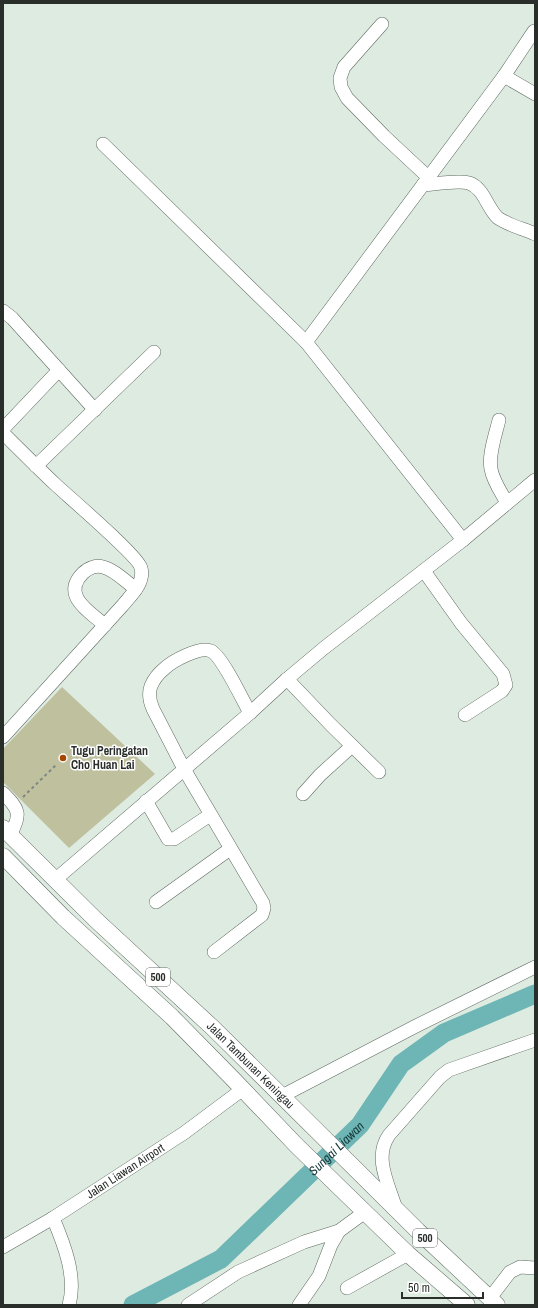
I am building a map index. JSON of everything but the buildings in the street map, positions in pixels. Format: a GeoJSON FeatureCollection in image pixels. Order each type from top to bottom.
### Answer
{"type":"FeatureCollection","features":[{"type":"Feature","properties":{"kind":"main road","name":"Jalan Tambunan Keningau"},"geometry":{"type":"LineString","coordinates":[[7,831],[97,921],[213,1028],[413,1226],[494,1301]]}},
{"type":"Feature","properties":{"kind":"main road","name":"Jalan Tambunan Keningau"},"geometry":{"type":"LineString","coordinates":[[3,856],[63,917],[172,1017],[296,1145],[408,1254],[466,1305]]}},
{"type":"Feature","properties":{"kind":"main road"},"geometry":{"type":"LineString","coordinates":[[413,1226],[414,1237],[417,1245],[446,1275],[466,1305]]}},
{"type":"Feature","properties":{"kind":"street"},"geometry":{"type":"LineString","coordinates":[[382,24],[344,67],[340,78],[341,87],[348,98],[426,181],[468,182],[478,188],[499,218],[535,234]]}},
{"type":"Feature","properties":{"kind":"street"},"geometry":{"type":"LineString","coordinates":[[306,342],[504,76],[534,31]]}},
{"type":"Feature","properties":{"kind":"street"},"geometry":{"type":"LineString","coordinates":[[504,76],[535,94]]}},
{"type":"Feature","properties":{"kind":"street"},"geometry":{"type":"LineString","coordinates":[[103,144],[306,342],[463,540]]}},
{"type":"Feature","properties":{"kind":"street"},"geometry":{"type":"LineString","coordinates":[[3,311],[12,318],[95,410]]}},
{"type":"Feature","properties":{"kind":"street"},"geometry":{"type":"LineString","coordinates":[[36,466],[154,352]]}},
{"type":"Feature","properties":{"kind":"street"},"geometry":{"type":"LineString","coordinates":[[3,429],[59,370]]}},
{"type":"Feature","properties":{"kind":"street"},"geometry":{"type":"LineString","coordinates":[[499,420],[490,466],[493,477],[507,503]]}},
{"type":"Feature","properties":{"kind":"street"},"geometry":{"type":"LineString","coordinates":[[3,433],[36,466],[127,550],[141,567],[142,578],[136,589],[105,626],[3,736]]}},
{"type":"Feature","properties":{"kind":"street"},"geometry":{"type":"LineString","coordinates":[[56,879],[324,648],[463,540],[535,480]]}},
{"type":"Feature","properties":{"kind":"street"},"geometry":{"type":"LineString","coordinates":[[105,626],[78,601],[74,588],[77,580],[94,566],[104,567],[111,570],[136,589]]}},
{"type":"Feature","properties":{"kind":"street"},"geometry":{"type":"LineString","coordinates":[[424,571],[461,623],[500,670],[505,680],[506,685],[502,691],[465,715]]}},
{"type":"Feature","properties":{"kind":"street"},"geometry":{"type":"LineString","coordinates":[[214,952],[262,914],[264,908],[263,903],[184,769],[150,700],[151,686],[164,669],[173,662],[195,652],[202,650],[211,651],[220,659],[250,713]]}},
{"type":"Feature","properties":{"kind":"street"},"geometry":{"type":"LineString","coordinates":[[287,679],[379,772]]}},
{"type":"Feature","properties":{"kind":"street"},"geometry":{"type":"LineString","coordinates":[[303,794],[337,759],[352,746]]}},
{"type":"Feature","properties":{"kind":"street"},"geometry":{"type":"LineString","coordinates":[[3,793],[14,804],[18,812],[18,820],[7,831]]}},
{"type":"Feature","properties":{"kind":"street"},"geometry":{"type":"LineString","coordinates":[[146,801],[168,839],[174,839],[210,815]]}},
{"type":"Feature","properties":{"kind":"street"},"geometry":{"type":"LineString","coordinates":[[156,902],[230,848]]}},
{"type":"Feature","properties":{"kind":"street"},"geometry":{"type":"LineString","coordinates":[[282,1096],[416,1026],[535,967]]}},
{"type":"Feature","properties":{"kind":"street"},"geometry":{"type":"LineString","coordinates":[[396,1209],[381,1157],[384,1143],[392,1131],[440,1077],[449,1070],[535,1040]]}},
{"type":"Feature","properties":{"kind":"street","name":"Jalan Liawan Airport"},"geometry":{"type":"LineString","coordinates":[[3,1247],[53,1218],[184,1133],[243,1089]]}},
{"type":"Feature","properties":{"kind":"street"},"geometry":{"type":"LineString","coordinates":[[188,1305],[238,1272],[304,1242],[338,1231],[365,1212]]}},
{"type":"Feature","properties":{"kind":"street"},"geometry":{"type":"LineString","coordinates":[[53,1218],[68,1264],[71,1284],[71,1298],[69,1305]]}},
{"type":"Feature","properties":{"kind":"street"},"geometry":{"type":"LineString","coordinates":[[299,1305],[319,1276],[338,1231]]}},
{"type":"Feature","properties":{"kind":"street"},"geometry":{"type":"LineString","coordinates":[[347,1288],[408,1254]]}},
{"type":"Feature","properties":{"kind":"street"},"geometry":{"type":"LineString","coordinates":[[494,1301],[510,1272],[520,1267],[535,1268]]}},
{"type":"Feature","properties":{"kind":"path"},"geometry":{"type":"LineString","coordinates":[[14,804],[57,764]]}},
{"type":"Feature","properties":{"kind":"green space"},"geometry":{"type":"Polygon","coordinates":[[[62,687],[155,774],[69,848],[3,782],[3,749],[62,687]]]}},
{"type":"Feature","properties":{"kind":"waterway","name":"Sungai Liawan"},"geometry":{"type":"LineString","coordinates":[[133,1305],[221,1259],[360,1125],[401,1064],[444,1033],[535,994]]}},
{"type":"Feature","properties":{"kind":"place","name":"Tugu Peringatan Cho Huan Lai"},"geometry":{"type":"Point","coordinates":[63,758]}}]}
